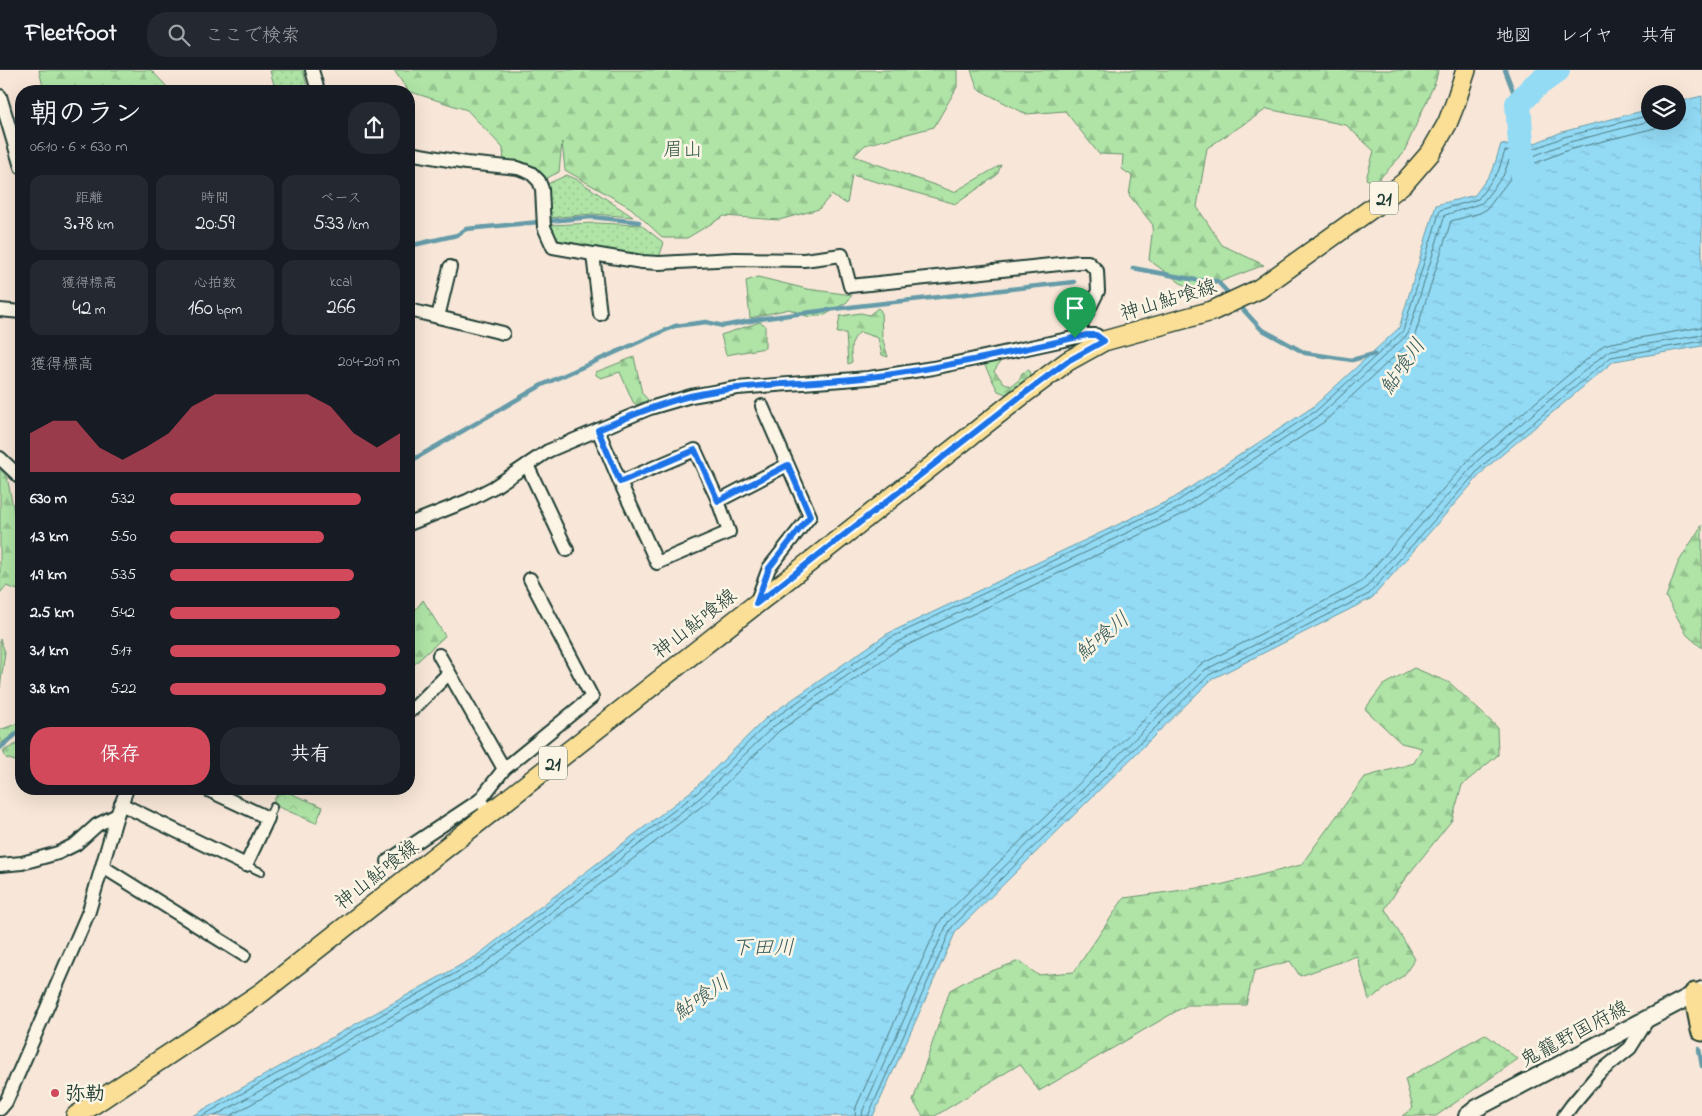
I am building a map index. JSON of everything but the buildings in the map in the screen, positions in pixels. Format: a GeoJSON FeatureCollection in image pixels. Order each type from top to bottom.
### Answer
{"type":"FeatureCollection","features":[{"type":"Feature","properties":{"kind":"highway"},"geometry":{"type":"LineString","coordinates":[[1698,992],[1702,1030]]}},
{"type":"Feature","properties":{"kind":"main road","name":"神山鮎喰線"},"geometry":{"type":"LineString","coordinates":[[76,1116],[261,993],[485,806],[756,604],[1068,361],[1104,341],[1212,311],[1259,289],[1375,206],[1405,182],[1431,152],[1447,124],[1466,70]]}},
{"type":"Feature","properties":{"kind":"main road","name":"鬼籠野国府線"},"geometry":{"type":"LineString","coordinates":[[1467,1116],[1477,1108],[1698,992]]}},
{"type":"Feature","properties":{"kind":"street"},"geometry":{"type":"LineString","coordinates":[[312,70],[316,85]]}},
{"type":"Feature","properties":{"kind":"street"},"geometry":{"type":"LineString","coordinates":[[0,96],[15,147]]}},
{"type":"Feature","properties":{"kind":"street"},"geometry":{"type":"LineString","coordinates":[[415,154],[466,163],[518,168],[531,173],[539,181],[542,190],[544,227],[552,247],[642,262],[659,263],[735,259],[804,260],[842,255],[850,286],[1088,262],[1097,271],[1098,292],[1075,338]]}},
{"type":"Feature","properties":{"kind":"street"},"geometry":{"type":"LineString","coordinates":[[593,254],[600,314]]}},
{"type":"Feature","properties":{"kind":"street"},"geometry":{"type":"LineString","coordinates":[[438,317],[450,267]]}},
{"type":"Feature","properties":{"kind":"street"},"geometry":{"type":"LineString","coordinates":[[0,310],[15,311]]}},
{"type":"Feature","properties":{"kind":"street"},"geometry":{"type":"LineString","coordinates":[[415,311],[503,333]]}},
{"type":"Feature","properties":{"kind":"street"},"geometry":{"type":"LineString","coordinates":[[415,522],[467,501],[494,487],[548,451],[650,408],[691,396],[737,388],[869,378],[933,368],[1087,335],[1096,335],[1104,341]]}},
{"type":"Feature","properties":{"kind":"street"},"geometry":{"type":"LineString","coordinates":[[756,604],[769,568],[810,516],[762,406]]}},
{"type":"Feature","properties":{"kind":"street"},"geometry":{"type":"LineString","coordinates":[[598,430],[620,482],[657,563],[729,532],[718,501],[695,450],[620,482]]}},
{"type":"Feature","properties":{"kind":"street"},"geometry":{"type":"LineString","coordinates":[[0,458],[15,472]]}},
{"type":"Feature","properties":{"kind":"street"},"geometry":{"type":"LineString","coordinates":[[527,465],[567,550]]}},
{"type":"Feature","properties":{"kind":"street"},"geometry":{"type":"LineString","coordinates":[[718,501],[788,465]]}},
{"type":"Feature","properties":{"kind":"street"},"geometry":{"type":"LineString","coordinates":[[388,861],[485,806],[504,769],[592,697],[530,578]]}},
{"type":"Feature","properties":{"kind":"street"},"geometry":{"type":"LineString","coordinates":[[439,655],[504,769]]}},
{"type":"Feature","properties":{"kind":"street"},"geometry":{"type":"LineString","coordinates":[[415,707],[449,672]]}},
{"type":"Feature","properties":{"kind":"street"},"geometry":{"type":"LineString","coordinates":[[0,1110],[6,1102],[85,920],[125,795]]}},
{"type":"Feature","properties":{"kind":"street"},"geometry":{"type":"LineString","coordinates":[[119,809],[246,865],[271,812],[223,795]]}},
{"type":"Feature","properties":{"kind":"street"},"geometry":{"type":"LineString","coordinates":[[0,864],[22,862],[58,853],[76,844],[119,809]]}},
{"type":"Feature","properties":{"kind":"street"},"geometry":{"type":"LineString","coordinates":[[103,867],[244,954]]}},
{"type":"Feature","properties":{"kind":"street"},"geometry":{"type":"LineString","coordinates":[[1564,1116],[1599,1073],[1630,1048],[1648,1019]]}},
{"type":"Feature","properties":{"kind":"lane"},"geometry":{"type":"LineString","coordinates":[[246,865],[262,872]]}},
{"type":"Feature","properties":{"kind":"green space"},"geometry":{"type":"Polygon","coordinates":[[[39,70],[151,70],[165,85],[43,85],[39,70]]]}},
{"type":"Feature","properties":{"kind":"green space"},"geometry":{"type":"Polygon","coordinates":[[[303,70],[307,85],[274,85],[270,71],[303,70]]]}},
{"type":"Feature","properties":{"kind":"green space","name":"眉山"},"geometry":{"type":"Polygon","coordinates":[[[394,70],[957,70],[957,87],[934,127],[865,145],[854,156],[954,192],[1001,165],[997,175],[956,204],[852,175],[847,204],[831,195],[819,209],[779,220],[724,216],[687,238],[663,238],[631,208],[565,170],[562,142],[559,172],[545,179],[527,169],[504,163],[503,148],[467,110],[415,93],[415,85],[404,85],[394,70]]]}},
{"type":"Feature","properties":{"kind":"green space"},"geometry":{"type":"Polygon","coordinates":[[[971,70],[1438,70],[1436,80],[1403,154],[1375,183],[1366,179],[1374,151],[1346,125],[1267,109],[1207,148],[1197,207],[1222,245],[1264,265],[1193,292],[1149,260],[1153,225],[1129,195],[1132,176],[1122,169],[1123,155],[1099,154],[1065,111],[1026,114],[978,89],[971,70]]]}},
{"type":"Feature","properties":{"kind":"green space"},"geometry":{"type":"Polygon","coordinates":[[[567,175],[578,180],[633,217],[592,214],[548,218],[545,185],[567,175]]]}},
{"type":"Feature","properties":{"kind":"green space"},"geometry":{"type":"Polygon","coordinates":[[[595,223],[641,225],[664,243],[659,257],[644,257],[568,245],[556,239],[550,225],[595,223]]]}},
{"type":"Feature","properties":{"kind":"green space"},"geometry":{"type":"Polygon","coordinates":[[[758,277],[807,289],[852,295],[847,302],[825,315],[809,317],[789,309],[750,318],[746,281],[758,277]]]}},
{"type":"Feature","properties":{"kind":"green space"},"geometry":{"type":"Polygon","coordinates":[[[878,308],[881,311],[882,337],[888,357],[882,355],[878,338],[860,332],[853,342],[851,349],[852,362],[848,364],[846,333],[837,333],[840,316],[861,313],[869,315],[878,308]]]}},
{"type":"Feature","properties":{"kind":"green space"},"geometry":{"type":"Polygon","coordinates":[[[760,322],[765,325],[765,348],[726,355],[721,335],[760,322]]]}},
{"type":"Feature","properties":{"kind":"green space"},"geometry":{"type":"Polygon","coordinates":[[[634,357],[642,393],[648,400],[636,405],[620,372],[601,378],[596,375],[596,372],[634,357]]]}},
{"type":"Feature","properties":{"kind":"green space"},"geometry":{"type":"Polygon","coordinates":[[[996,360],[1000,362],[994,371],[1003,382],[1011,386],[1019,380],[1022,373],[1029,370],[1030,378],[1023,385],[1006,394],[998,391],[984,364],[996,360]]]}},
{"type":"Feature","properties":{"kind":"green space"},"geometry":{"type":"Polygon","coordinates":[[[0,469],[7,477],[15,517],[15,589],[6,586],[0,593],[0,469]]]}},
{"type":"Feature","properties":{"kind":"green space"},"geometry":{"type":"Polygon","coordinates":[[[1702,525],[1702,648],[1687,635],[1666,597],[1678,563],[1702,525]]]}},
{"type":"Feature","properties":{"kind":"green space"},"geometry":{"type":"Polygon","coordinates":[[[423,600],[445,636],[415,664],[415,610],[423,600]]]}},
{"type":"Feature","properties":{"kind":"green space"},"geometry":{"type":"Polygon","coordinates":[[[0,639],[5,652],[0,688],[0,639]]]}},
{"type":"Feature","properties":{"kind":"green space"},"geometry":{"type":"Polygon","coordinates":[[[1414,668],[1450,683],[1497,727],[1498,755],[1462,785],[1452,820],[1401,884],[1385,909],[1415,959],[1404,975],[1369,1000],[1357,956],[1300,976],[1290,961],[1254,971],[1246,1005],[1187,1005],[1039,1091],[1020,1064],[935,1116],[923,1116],[913,1101],[950,990],[970,979],[1019,961],[1038,975],[1074,972],[1124,898],[1220,885],[1301,865],[1365,777],[1414,763],[1422,748],[1401,743],[1365,709],[1383,685],[1414,668]]]}},
{"type":"Feature","properties":{"kind":"green space"},"geometry":{"type":"Polygon","coordinates":[[[15,724],[15,733],[0,744],[0,730],[15,724]]]}},
{"type":"Feature","properties":{"kind":"green space"},"geometry":{"type":"Polygon","coordinates":[[[15,745],[15,761],[6,758],[3,751],[15,745]]]}},
{"type":"Feature","properties":{"kind":"green space"},"geometry":{"type":"Polygon","coordinates":[[[277,795],[294,795],[323,807],[316,823],[272,804],[277,795]]]}},
{"type":"Feature","properties":{"kind":"green space"},"geometry":{"type":"Polygon","coordinates":[[[1485,1034],[1518,1059],[1436,1116],[1402,1116],[1413,1108],[1405,1079],[1485,1034]]]}},
{"type":"Feature","properties":{"kind":"water","name":"下田川"},"geometry":{"type":"Polygon","coordinates":[[[1702,96],[1702,346],[1614,361],[1486,468],[1372,598],[1212,679],[956,931],[873,1116],[192,1116],[475,957],[694,789],[767,717],[887,634],[1174,498],[1313,407],[1399,328],[1436,205],[1475,195],[1493,170],[1501,144],[1523,148],[1562,132],[1641,111],[1641,130],[1686,130],[1686,100],[1702,96]]]}},
{"type":"Feature","properties":{"kind":"waterway"},"geometry":{"type":"LineString","coordinates":[[1505,70],[1518,104]]}},
{"type":"Feature","properties":{"kind":"waterway"},"geometry":{"type":"LineString","coordinates":[[1524,183],[1518,104],[1535,86],[1557,70]]}},
{"type":"Feature","properties":{"kind":"waterway"},"geometry":{"type":"LineString","coordinates":[[415,245],[457,235],[466,229],[592,217],[639,222]]}},
{"type":"Feature","properties":{"kind":"waterway"},"geometry":{"type":"LineString","coordinates":[[1133,268],[1196,280],[1217,281],[1231,296]]}},
{"type":"Feature","properties":{"kind":"waterway"},"geometry":{"type":"LineString","coordinates":[[415,459],[542,385],[675,326],[706,322],[723,326],[766,318],[858,306],[1074,282]]}},
{"type":"Feature","properties":{"kind":"waterway"},"geometry":{"type":"LineString","coordinates":[[1238,304],[1261,329],[1305,353],[1352,360],[1374,354]]}},
{"type":"Feature","properties":{"kind":"waterway"},"geometry":{"type":"LineString","coordinates":[[0,748],[15,735]]}},
{"type":"Feature","properties":{"kind":"waterway"},"geometry":{"type":"LineString","coordinates":[[1699,1049],[1702,1066]]}},
{"type":"Feature","properties":{"kind":"place","name":"弥勒"},"geometry":{"type":"Point","coordinates":[55,1093]}},
{"type":"Feature","properties":{"kind":"route"},"geometry":{"type":"LineString","coordinates":[[1096,335],[1104,341],[1068,361],[1021,396],[756,604],[769,568],[810,516],[788,465],[718,501],[695,450],[620,482],[598,430],[650,408],[691,396],[737,388],[869,378],[933,368],[1075,338],[1096,335]]}},
{"type":"Feature","properties":{"kind":"water label","name":"鮎喰川"},"geometry":{"type":"Point","coordinates":[1402,366]}},
{"type":"Feature","properties":{"kind":"water label","name":"鮎喰川"},"geometry":{"type":"Point","coordinates":[1102,636]}},
{"type":"Feature","properties":{"kind":"water label","name":"鮎喰川"},"geometry":{"type":"Point","coordinates":[701,997]}}]}
